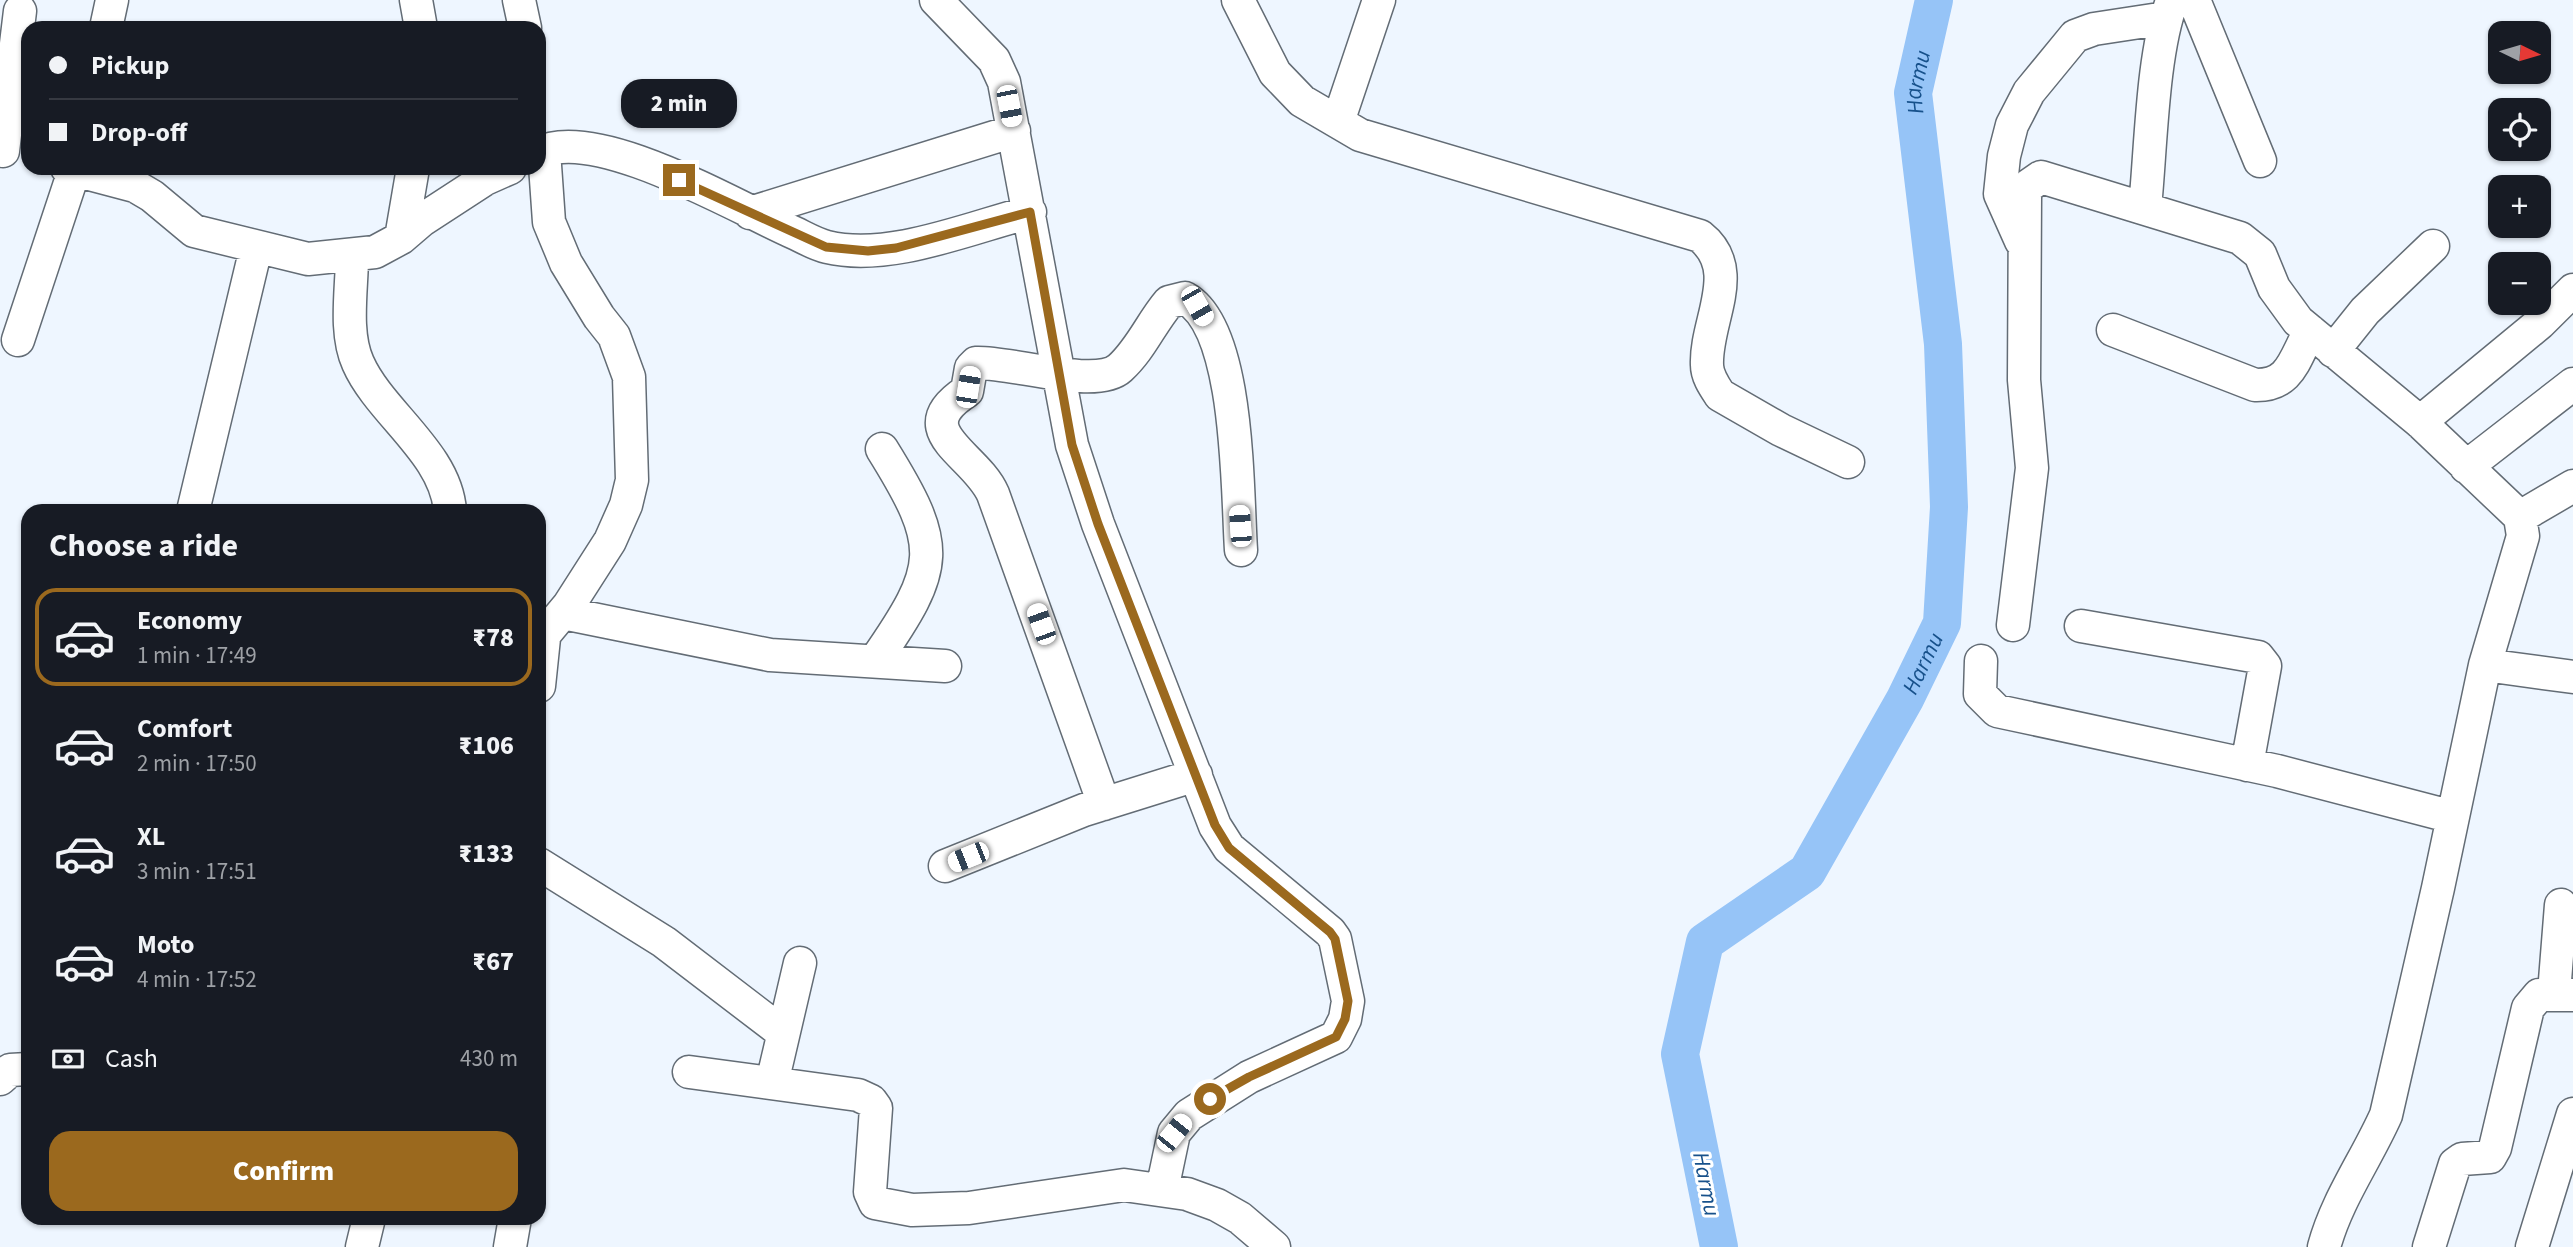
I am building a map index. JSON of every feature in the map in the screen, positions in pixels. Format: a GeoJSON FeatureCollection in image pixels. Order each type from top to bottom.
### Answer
{"type":"FeatureCollection","features":[{"type":"Feature","properties":{"kind":"street"},"geometry":{"type":"LineString","coordinates":[[108,21],[112,0]]}},
{"type":"Feature","properties":{"kind":"street"},"geometry":{"type":"LineString","coordinates":[[416,0],[420,21]]}},
{"type":"Feature","properties":{"kind":"street"},"geometry":{"type":"LineString","coordinates":[[519,0],[524,21]]}},
{"type":"Feature","properties":{"kind":"street"},"geometry":{"type":"LineString","coordinates":[[936,0],[995,60],[1004,82],[1072,445],[1098,524],[1215,825],[1229,848],[1330,932],[1335,939],[1348,1001],[1345,1019],[1336,1037],[1249,1077],[1189,1115],[1174,1133],[1162,1189]]}},
{"type":"Feature","properties":{"kind":"street"},"geometry":{"type":"LineString","coordinates":[[1238,0],[1275,73],[1302,101],[1360,135],[1700,236],[1715,250],[1720,268],[1716,317],[1706,366],[1714,386],[1720,395],[1781,430],[1848,462]]}},
{"type":"Feature","properties":{"kind":"street"},"geometry":{"type":"LineString","coordinates":[[1338,122],[1379,0]]}},
{"type":"Feature","properties":{"kind":"street"},"geometry":{"type":"LineString","coordinates":[[2194,0],[2260,162]]}},
{"type":"Feature","properties":{"kind":"street"},"geometry":{"type":"LineString","coordinates":[[2022,244],[2001,203],[2000,194],[2009,135],[2029,92],[2066,43],[2075,36],[2169,9],[2144,206]]}},
{"type":"Feature","properties":{"kind":"street"},"geometry":{"type":"LineString","coordinates":[[10,153],[20,11]]}},
{"type":"Feature","properties":{"kind":"street"},"geometry":{"type":"LineString","coordinates":[[750,213],[1014,131]]}},
{"type":"Feature","properties":{"kind":"street"},"geometry":{"type":"LineString","coordinates":[[546,150],[559,146],[594,149],[638,159],[826,247],[868,251],[896,248],[1030,212]]}},
{"type":"Feature","properties":{"kind":"street"},"geometry":{"type":"LineString","coordinates":[[18,340],[70,175]]}},
{"type":"Feature","properties":{"kind":"street"},"geometry":{"type":"LineString","coordinates":[[94,175],[135,186],[152,196],[194,231],[308,259],[375,252],[401,238],[422,220],[490,175]]}},
{"type":"Feature","properties":{"kind":"street"},"geometry":{"type":"LineString","coordinates":[[401,238],[413,175]]}},
{"type":"Feature","properties":{"kind":"street"},"geometry":{"type":"LineString","coordinates":[[544,175],[549,222],[566,263],[614,336],[629,377],[632,480],[626,505],[610,541],[546,635]]}},
{"type":"Feature","properties":{"kind":"street"},"geometry":{"type":"LineString","coordinates":[[2013,625],[2032,468],[2024,380],[2022,244],[2025,195],[2028,186],[2039,177],[2048,176],[2144,206],[2249,243],[2263,260],[2284,306],[2321,341],[2420,422],[2519,517],[2523,536],[2484,665],[2386,1115],[2374,1142],[2344,1191],[2324,1247]]}},
{"type":"Feature","properties":{"kind":"street"},"geometry":{"type":"LineString","coordinates":[[2113,330],[2255,385],[2270,385],[2284,377],[2321,341],[2365,311],[2433,246]]}},
{"type":"Feature","properties":{"kind":"street"},"geometry":{"type":"LineString","coordinates":[[195,504],[256,248]]}},
{"type":"Feature","properties":{"kind":"street"},"geometry":{"type":"LineString","coordinates":[[352,256],[351,332],[357,361],[443,482],[448,504]]}},
{"type":"Feature","properties":{"kind":"street"},"geometry":{"type":"LineString","coordinates":[[2420,422],[2540,323],[2573,290]]}},
{"type":"Feature","properties":{"kind":"street"},"geometry":{"type":"LineString","coordinates":[[1104,804],[993,494],[980,472],[951,445],[942,424],[946,405],[967,391],[971,368],[976,363],[1096,376],[1114,372],[1144,342],[1169,302],[1182,298],[1197,306],[1221,348],[1230,394],[1241,550]]}},
{"type":"Feature","properties":{"kind":"street"},"geometry":{"type":"LineString","coordinates":[[2466,467],[2573,384]]}},
{"type":"Feature","properties":{"kind":"street"},"geometry":{"type":"LineString","coordinates":[[875,661],[898,627],[924,576],[928,551],[923,521],[882,449]]}},
{"type":"Feature","properties":{"kind":"street"},"geometry":{"type":"LineString","coordinates":[[2519,517],[2573,486]]}},
{"type":"Feature","properties":{"kind":"street"},"geometry":{"type":"LineString","coordinates":[[563,613],[770,655],[945,666]]}},
{"type":"Feature","properties":{"kind":"street"},"geometry":{"type":"LineString","coordinates":[[2081,626],[2258,657],[2263,661],[2265,666],[2247,765]]}},
{"type":"Feature","properties":{"kind":"street"},"geometry":{"type":"LineString","coordinates":[[1980,661],[1980,694],[1997,711],[2247,765],[2453,817]]}},
{"type":"Feature","properties":{"kind":"street"},"geometry":{"type":"LineString","coordinates":[[2484,665],[2573,677]]}},
{"type":"Feature","properties":{"kind":"street"},"geometry":{"type":"LineString","coordinates":[[945,866],[1104,804],[1196,775]]}},
{"type":"Feature","properties":{"kind":"street"},"geometry":{"type":"LineString","coordinates":[[546,868],[664,942],[783,1033]]}},
{"type":"Feature","properties":{"kind":"street"},"geometry":{"type":"LineString","coordinates":[[2429,1247],[2455,1164],[2462,1159],[2490,1157],[2495,1148],[2528,1008],[2539,995],[2563,994],[2561,905]]}},
{"type":"Feature","properties":{"kind":"street"},"geometry":{"type":"LineString","coordinates":[[772,1083],[800,963]]}},
{"type":"Feature","properties":{"kind":"street"},"geometry":{"type":"LineString","coordinates":[[0,1079],[10,1070],[21,1069]]}},
{"type":"Feature","properties":{"kind":"street"},"geometry":{"type":"LineString","coordinates":[[689,1072],[858,1096],[871,1101],[876,1108],[868,1179],[870,1192],[875,1203],[889,1208],[969,1209],[1124,1185],[1162,1189],[1217,1205],[1240,1218],[1273,1247]]}},
{"type":"Feature","properties":{"kind":"street"},"geometry":{"type":"LineString","coordinates":[[2532,1247],[2573,1114]]}},
{"type":"Feature","properties":{"kind":"street"},"geometry":{"type":"LineString","coordinates":[[362,1247],[367,1225]]}},
{"type":"Feature","properties":{"kind":"street"},"geometry":{"type":"LineString","coordinates":[[510,1247],[513,1225]]}},
{"type":"Feature","properties":{"kind":"waterway","name":"Harmu"},"geometry":{"type":"LineString","coordinates":[[1719,1247],[1680,1054],[1705,942],[1807,872],[1905,699],[1942,623],[1949,507],[1943,344],[1913,93],[1934,0]]}},
{"type":"Feature","properties":{"kind":"route"},"geometry":{"type":"LineString","coordinates":[[679,180],[826,247],[868,251],[896,248],[1030,212],[1072,445],[1098,524],[1215,825],[1229,848],[1330,932],[1335,939],[1342,971],[1348,1001],[1345,1019],[1336,1037],[1249,1077],[1210,1099]]}}]}
